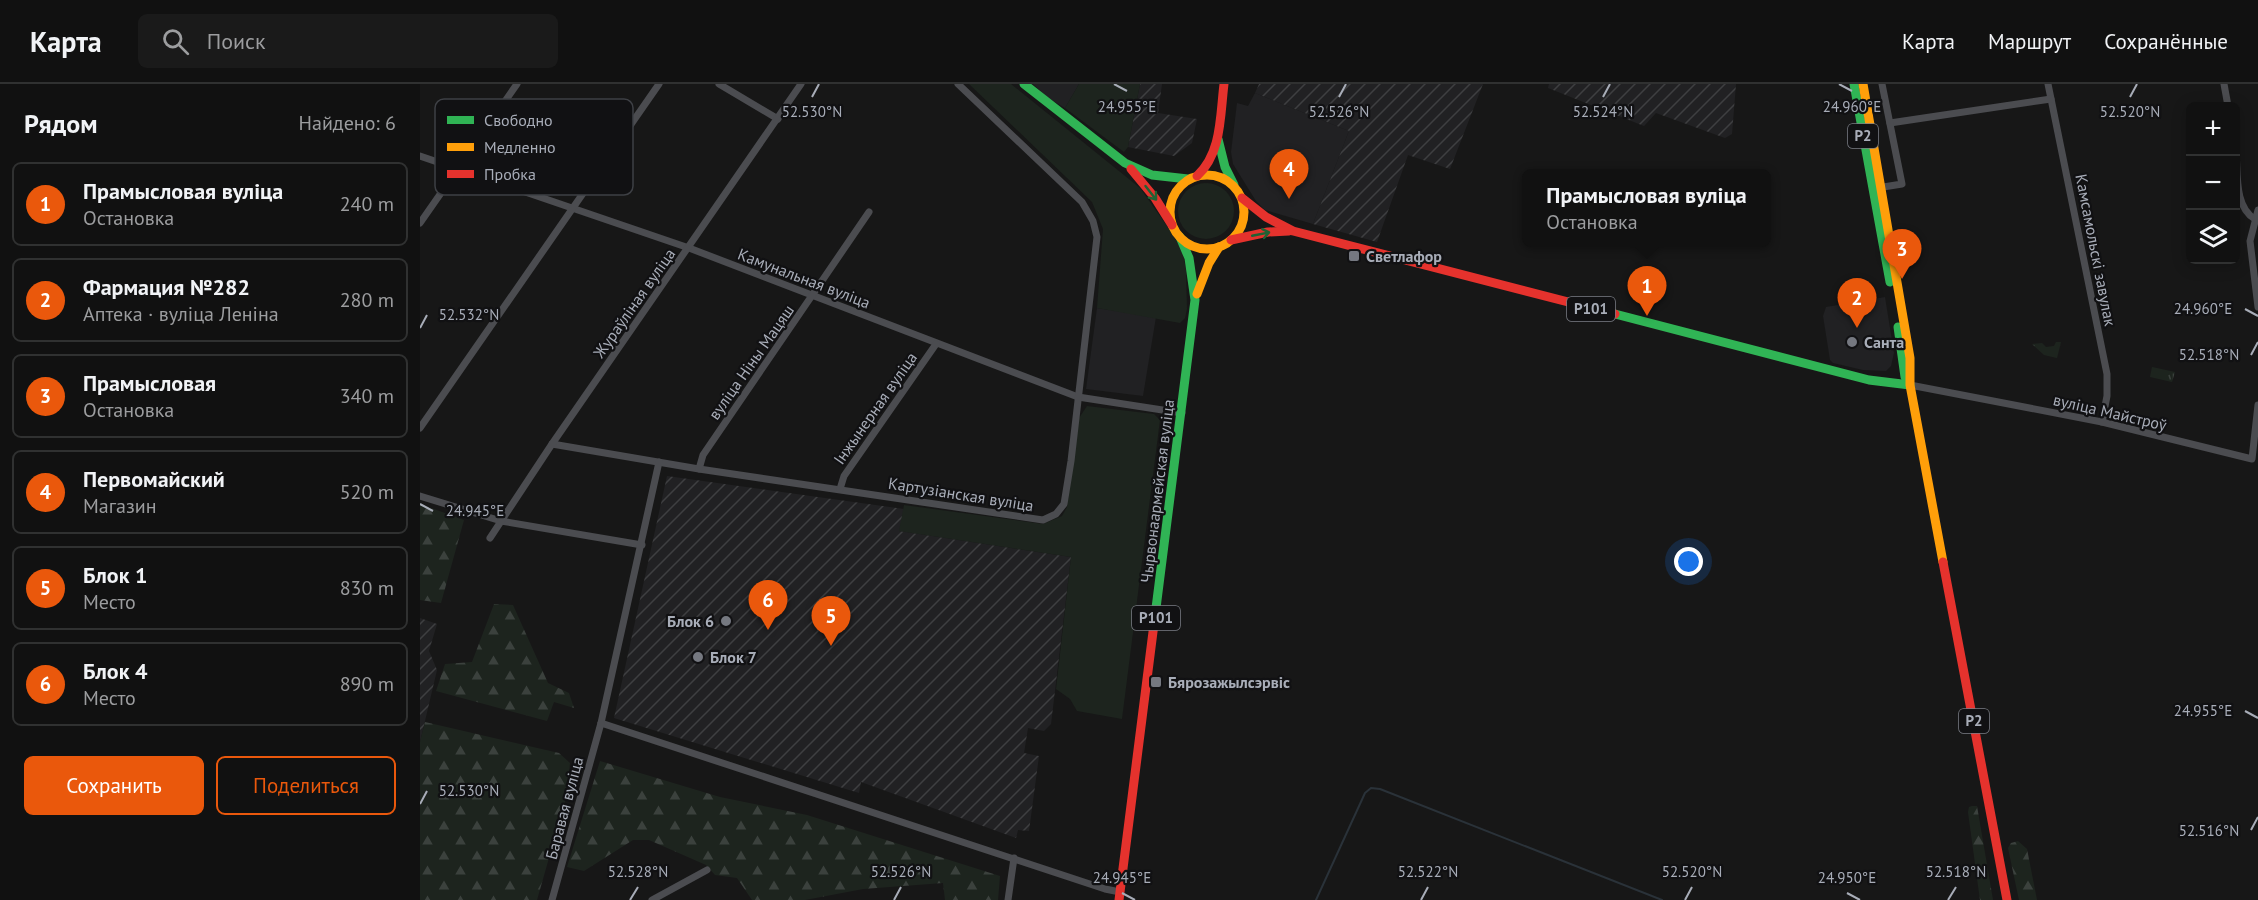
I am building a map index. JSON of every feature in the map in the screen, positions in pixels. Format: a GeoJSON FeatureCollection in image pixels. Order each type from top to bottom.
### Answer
{"type":"FeatureCollection","features":[{"type":"Feature","properties":{"kind":"main road"},"geometry":{"type":"LineString","coordinates":[[1024,84],[1125,163],[1155,198],[1172,225]]}},
{"type":"Feature","properties":{"kind":"main road"},"geometry":{"type":"LineString","coordinates":[[1172,225],[1170,213],[1172,200],[1178,188],[1209,164],[1218,134],[1224,84]]}},
{"type":"Feature","properties":{"kind":"main road","name":"Р2"},"geometry":{"type":"LineString","coordinates":[[1854,84],[1910,358],[1910,385],[2007,900]]}},
{"type":"Feature","properties":{"kind":"main road","name":"Р2"},"geometry":{"type":"LineString","coordinates":[[1863,84],[1902,360],[1910,385]]}},
{"type":"Feature","properties":{"kind":"main road"},"geometry":{"type":"LineString","coordinates":[[1218,134],[1225,167],[1234,185]]}},
{"type":"Feature","properties":{"kind":"main road"},"geometry":{"type":"LineString","coordinates":[[1125,163],[1152,176],[1192,178],[1216,176],[1234,185]]}},
{"type":"Feature","properties":{"kind":"main road","name":"Р101"},"geometry":{"type":"LineString","coordinates":[[1234,185],[1252,210],[1293,231],[1704,339],[1881,382],[1910,385]]}},
{"type":"Feature","properties":{"kind":"main road"},"geometry":{"type":"LineString","coordinates":[[1231,240],[1243,221],[1242,198]]}},
{"type":"Feature","properties":{"kind":"main road","name":"Р101"},"geometry":{"type":"LineString","coordinates":[[1172,225],[1180,237]]}},
{"type":"Feature","properties":{"kind":"main road","name":"Р101"},"geometry":{"type":"LineString","coordinates":[[1219,247],[1231,240],[1268,232],[1293,231]]}},
{"type":"Feature","properties":{"kind":"main road"},"geometry":{"type":"LineString","coordinates":[[1180,237],[1192,246],[1205,249],[1219,247]]}},
{"type":"Feature","properties":{"kind":"main road","name":"Чырвонаармейская вуліца"},"geometry":{"type":"LineString","coordinates":[[1120,896],[1195,300],[1190,258],[1180,237]]}},
{"type":"Feature","properties":{"kind":"main road","name":"Чырвонаармейская вуліца"},"geometry":{"type":"LineString","coordinates":[[1195,300],[1209,262],[1219,247]]}},
{"type":"Feature","properties":{"kind":"main road"},"geometry":{"type":"LineString","coordinates":[[1881,382],[1890,379],[1896,373],[1902,360]]}},
{"type":"Feature","properties":{"kind":"street"},"geometry":{"type":"LineString","coordinates":[[506,99],[517,84]]}},
{"type":"Feature","properties":{"kind":"street"},"geometry":{"type":"LineString","coordinates":[[633,122],[659,84]]}},
{"type":"Feature","properties":{"kind":"street"},"geometry":{"type":"LineString","coordinates":[[718,84],[778,119]]}},
{"type":"Feature","properties":{"kind":"street","name":"Жураўліная вуліца"},"geometry":{"type":"LineString","coordinates":[[490,538],[552,444],[801,84]]}},
{"type":"Feature","properties":{"kind":"street","name":"Картузіанская вуліца"},"geometry":{"type":"LineString","coordinates":[[552,444],[699,469],[1043,520],[1056,514],[1064,504],[1078,397],[1096,237],[1093,220],[1082,202],[958,84]]}},
{"type":"Feature","properties":{"kind":"street"},"geometry":{"type":"LineString","coordinates":[[1876,188],[1902,184],[1882,84]]}},
{"type":"Feature","properties":{"kind":"street","name":"Камсамольскі завулак"},"geometry":{"type":"LineString","coordinates":[[2048,84],[2107,374],[2107,396],[2102,422]]}},
{"type":"Feature","properties":{"kind":"street"},"geometry":{"type":"LineString","coordinates":[[2224,84],[2227,102]]}},
{"type":"Feature","properties":{"kind":"street"},"geometry":{"type":"LineString","coordinates":[[1890,123],[2051,99]]}},
{"type":"Feature","properties":{"kind":"street","name":"Камунальная вуліца"},"geometry":{"type":"LineString","coordinates":[[420,156],[435,161]]}},
{"type":"Feature","properties":{"kind":"street"},"geometry":{"type":"LineString","coordinates":[[2235,156],[2240,201],[2247,213],[2255,219]]}},
{"type":"Feature","properties":{"kind":"street"},"geometry":{"type":"LineString","coordinates":[[420,223],[439,195]]}},
{"type":"Feature","properties":{"kind":"street","name":"Камунальная вуліца"},"geometry":{"type":"LineString","coordinates":[[534,195],[689,248],[1078,397],[1182,413]]}},
{"type":"Feature","properties":{"kind":"street"},"geometry":{"type":"LineString","coordinates":[[420,428],[584,195]]}},
{"type":"Feature","properties":{"kind":"street"},"geometry":{"type":"LineString","coordinates":[[2258,210],[2250,241],[2258,308]]}},
{"type":"Feature","properties":{"kind":"street","name":"вуліца Ніны Мацяш"},"geometry":{"type":"LineString","coordinates":[[699,469],[703,455],[869,212]]}},
{"type":"Feature","properties":{"kind":"street","name":"Інжынерная вуліца"},"geometry":{"type":"LineString","coordinates":[[840,489],[844,476],[936,344]]}},
{"type":"Feature","properties":{"kind":"street","name":"вуліца Майстроў"},"geometry":{"type":"LineString","coordinates":[[1910,385],[2102,422],[2252,459],[2258,405]]}},
{"type":"Feature","properties":{"kind":"street","name":"Баравая вуліца"},"geometry":{"type":"LineString","coordinates":[[552,900],[601,723],[659,462]]}},
{"type":"Feature","properties":{"kind":"street"},"geometry":{"type":"LineString","coordinates":[[420,496],[501,521],[642,545]]}},
{"type":"Feature","properties":{"kind":"street"},"geometry":{"type":"LineString","coordinates":[[601,723],[1014,858],[1120,896]]}},
{"type":"Feature","properties":{"kind":"street"},"geometry":{"type":"LineString","coordinates":[[1008,900],[1014,858]]}},
{"type":"Feature","properties":{"kind":"street"},"geometry":{"type":"LineString","coordinates":[[652,900],[707,870]]}},
{"type":"Feature","properties":{"kind":"shaded area"},"geometry":{"type":"Polygon","coordinates":[[[1033,84],[1079,84],[1065,108],[1048,98],[1033,84]]]}},
{"type":"Feature","properties":{"kind":"shaded area"},"geometry":{"type":"Polygon","coordinates":[[[1140,84],[1162,84],[1158,113],[1197,119],[1192,143],[1174,156],[1128,147],[1140,84]]]}},
{"type":"Feature","properties":{"kind":"shaded area"},"geometry":{"type":"Polygon","coordinates":[[[1259,84],[1483,84],[1450,169],[1408,155],[1377,242],[1313,224],[1349,131],[1255,93],[1259,84]]]}},
{"type":"Feature","properties":{"kind":"shaded area"},"geometry":{"type":"Polygon","coordinates":[[[1549,84],[1736,84],[1732,134],[1725,138],[1656,113],[1644,126],[1548,88],[1549,84]]]}},
{"type":"Feature","properties":{"kind":"shaded area"},"geometry":{"type":"Polygon","coordinates":[[[1255,93],[1349,131],[1313,224],[1265,210],[1256,201],[1233,164],[1231,152],[1237,103],[1248,106],[1255,93]]]}},
{"type":"Feature","properties":{"kind":"shaded area"},"geometry":{"type":"Polygon","coordinates":[[[1885,297],[1894,353],[1891,366],[1886,371],[1863,370],[1833,363],[1830,360],[1823,316],[1826,307],[1885,297]]]}},
{"type":"Feature","properties":{"kind":"shaded area"},"geometry":{"type":"Polygon","coordinates":[[[1097,308],[1156,317],[1143,396],[1086,389],[1097,308]]]}},
{"type":"Feature","properties":{"kind":"shaded area"},"geometry":{"type":"Polygon","coordinates":[[[667,476],[904,509],[900,531],[1071,557],[1051,724],[1044,731],[1028,728],[1024,753],[1039,756],[1029,831],[1018,830],[1016,838],[861,782],[859,793],[614,718],[667,476]]]}},
{"type":"Feature","properties":{"kind":"shaded area"},"geometry":{"type":"Polygon","coordinates":[[[420,618],[437,624],[429,651],[437,670],[420,742],[420,618]]]}},
{"type":"Feature","properties":{"kind":"green space"},"geometry":{"type":"Polygon","coordinates":[[[969,84],[1011,84],[1140,188],[1174,236],[1183,253],[1187,309],[1185,318],[1180,323],[1097,308],[1103,229],[1092,202],[969,84]]]}},
{"type":"Feature","properties":{"kind":"green space"},"geometry":{"type":"Polygon","coordinates":[[[1079,84],[1140,84],[1128,147],[1124,152],[1065,108],[1079,84]]]}},
{"type":"Feature","properties":{"kind":"green space"},"geometry":{"type":"Polygon","coordinates":[[[1200,183],[1212,183],[1222,187],[1230,195],[1234,211],[1230,227],[1222,235],[1212,239],[1200,239],[1190,235],[1182,227],[1178,217],[1178,205],[1182,195],[1190,187],[1200,183]]]}},
{"type":"Feature","properties":{"kind":"green space"},"geometry":{"type":"Polygon","coordinates":[[[2056,342],[2061,342],[2057,358],[2044,355],[2032,344],[2042,343],[2046,347],[2054,346],[2056,342]]]}},
{"type":"Feature","properties":{"kind":"green space"},"geometry":{"type":"Polygon","coordinates":[[[2152,367],[2175,372],[2172,382],[2150,377],[2152,367]]]}},
{"type":"Feature","properties":{"kind":"green space"},"geometry":{"type":"Polygon","coordinates":[[[1087,406],[1154,414],[1160,420],[1122,719],[1077,711],[1070,699],[1056,689],[1071,557],[899,531],[904,505],[1043,524],[1062,516],[1067,507],[1079,418],[1087,406]]]}},
{"type":"Feature","properties":{"kind":"green space"},"geometry":{"type":"Polygon","coordinates":[[[420,504],[464,520],[441,603],[420,600],[420,504]]]}},
{"type":"Feature","properties":{"kind":"green space"},"geometry":{"type":"Polygon","coordinates":[[[494,604],[513,605],[548,683],[569,693],[574,708],[554,702],[547,721],[436,691],[445,664],[472,662],[494,604]]]}},
{"type":"Feature","properties":{"kind":"green space"},"geometry":{"type":"Polygon","coordinates":[[[425,722],[559,753],[570,763],[566,798],[537,900],[420,900],[420,742],[425,722]]]}},
{"type":"Feature","properties":{"kind":"green space"},"geometry":{"type":"Polygon","coordinates":[[[600,761],[720,797],[807,815],[1000,876],[998,900],[945,900],[943,883],[863,889],[805,900],[752,900],[737,878],[715,875],[706,865],[649,840],[633,840],[584,871],[567,867],[600,761]]]}},
{"type":"Feature","properties":{"kind":"green space"},"geometry":{"type":"Polygon","coordinates":[[[1977,806],[1993,900],[1980,900],[1968,812],[1969,807],[1977,806]]]}},
{"type":"Feature","properties":{"kind":"green space"},"geometry":{"type":"Polygon","coordinates":[[[2018,841],[2027,849],[2037,900],[2019,900],[2008,848],[2011,843],[2018,841]]]}},
{"type":"Feature","properties":{"kind":"waterway"},"geometry":{"type":"LineString","coordinates":[[1316,900],[1365,793],[1371,788],[1380,789],[1662,900]]}},
{"type":"Feature","properties":{"kind":"traffic: fast"},"geometry":{"type":"LineString","coordinates":[[1024,84],[1125,163],[1152,175],[1188,179]]}},
{"type":"Feature","properties":{"kind":"traffic: fast"},"geometry":{"type":"LineString","coordinates":[[1854,84],[1890,282]]}},
{"type":"Feature","properties":{"kind":"traffic: fast"},"geometry":{"type":"LineString","coordinates":[[1218,139],[1225,167],[1234,185]]}},
{"type":"Feature","properties":{"kind":"traffic: fast"},"geometry":{"type":"LineString","coordinates":[[1155,616],[1195,300],[1189,258],[1180,237]]}},
{"type":"Feature","properties":{"kind":"traffic: fast"},"geometry":{"type":"LineString","coordinates":[[1615,314],[1869,380],[1910,385]]}},
{"type":"Feature","properties":{"kind":"traffic: fast"},"geometry":{"type":"LineString","coordinates":[[1898,327],[1905,377]]}},
{"type":"Feature","properties":{"kind":"traffic: slow"},"geometry":{"type":"LineString","coordinates":[[1863,84],[1910,358],[1910,385],[1943,562]]}},
{"type":"Feature","properties":{"kind":"traffic: slow"},"geometry":{"type":"LineString","coordinates":[[1207,175],[1228,181],[1238,191],[1244,212],[1238,233],[1228,243],[1207,249],[1186,243],[1176,233],[1170,212],[1176,191],[1186,181],[1207,175]]}},
{"type":"Feature","properties":{"kind":"traffic: slow"},"geometry":{"type":"LineString","coordinates":[[1197,294],[1209,263],[1219,247]]}},
{"type":"Feature","properties":{"kind":"traffic: jam"},"geometry":{"type":"LineString","coordinates":[[1197,176],[1205,167],[1215,145],[1224,84]]}},
{"type":"Feature","properties":{"kind":"traffic: jam"},"geometry":{"type":"LineString","coordinates":[[1131,169],[1155,198],[1172,225]]}},
{"type":"Feature","properties":{"kind":"traffic: jam"},"geometry":{"type":"LineString","coordinates":[[1242,198],[1266,217],[1293,231],[1615,314]]}},
{"type":"Feature","properties":{"kind":"traffic: jam"},"geometry":{"type":"LineString","coordinates":[[1231,240],[1268,232],[1289,231]]}},
{"type":"Feature","properties":{"kind":"traffic: jam"},"geometry":{"type":"LineString","coordinates":[[1943,562],[2007,900]]}},
{"type":"Feature","properties":{"kind":"traffic: jam"},"geometry":{"type":"LineString","coordinates":[[1119,900],[1155,616]]}},
{"type":"Feature","properties":{"kind":"place","name":"Первомайский"},"geometry":{"type":"Point","coordinates":[1289,199]}},
{"type":"Feature","properties":{"kind":"place","name":"Светлафор"},"geometry":{"type":"Point","coordinates":[1354,256]}},
{"type":"Feature","properties":{"kind":"place","name":"Прамысловая"},"geometry":{"type":"Point","coordinates":[1902,279]}},
{"type":"Feature","properties":{"kind":"place","name":"Прамысловая вуліца"},"geometry":{"type":"Point","coordinates":[1647,316]}},
{"type":"Feature","properties":{"kind":"place","name":"Фармация №282"},"geometry":{"type":"Point","coordinates":[1857,328]}},
{"type":"Feature","properties":{"kind":"place","name":"Санта"},"geometry":{"type":"Point","coordinates":[1852,342]}},
{"type":"Feature","properties":{"kind":"place","name":"Блок 6"},"geometry":{"type":"Point","coordinates":[726,621]}},
{"type":"Feature","properties":{"kind":"place","name":"Блок 4"},"geometry":{"type":"Point","coordinates":[768,630]}},
{"type":"Feature","properties":{"kind":"place","name":"Блок 1"},"geometry":{"type":"Point","coordinates":[831,646]}},
{"type":"Feature","properties":{"kind":"place","name":"Блок 7"},"geometry":{"type":"Point","coordinates":[698,657]}},
{"type":"Feature","properties":{"kind":"place","name":"Бярозажылсэрвіс"},"geometry":{"type":"Point","coordinates":[1156,682]}}]}
